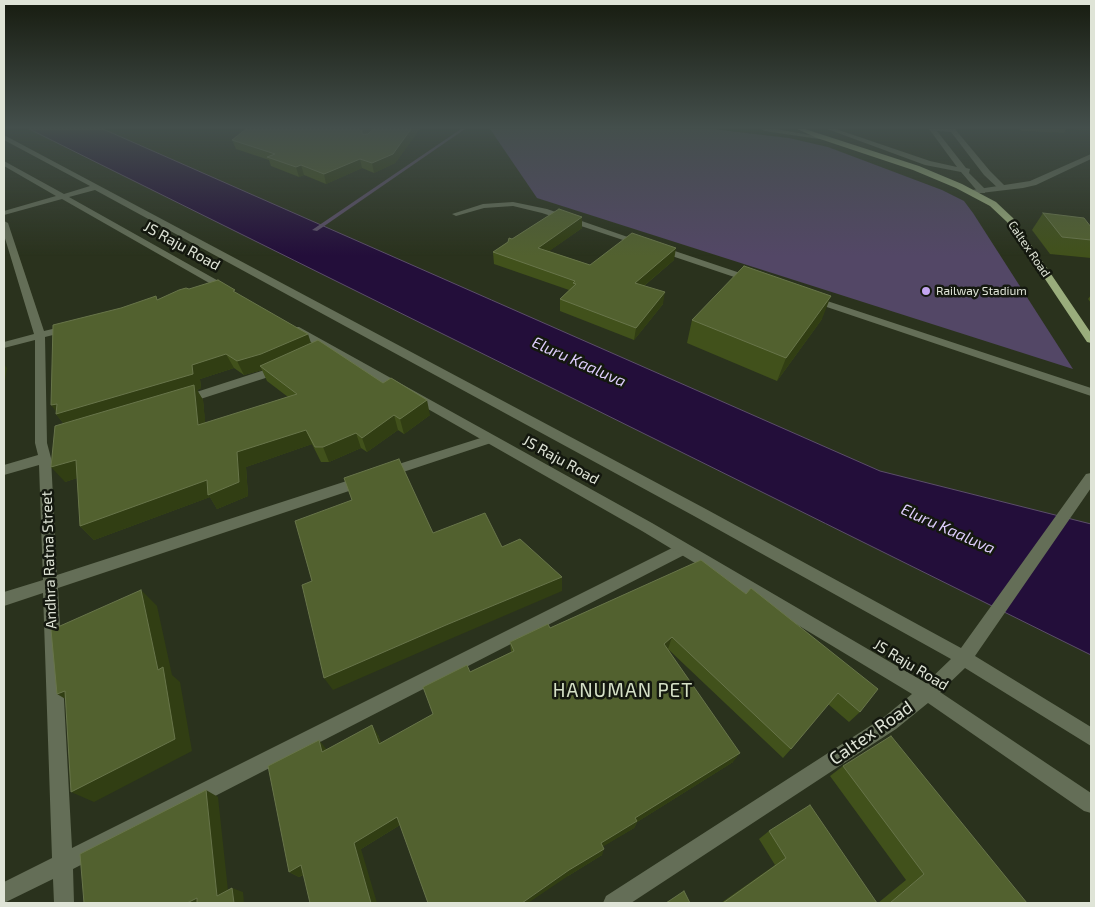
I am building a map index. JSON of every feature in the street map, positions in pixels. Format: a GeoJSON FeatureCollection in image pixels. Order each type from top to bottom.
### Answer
{"type":"FeatureCollection","features":[{"type":"Feature","properties":{"kind":"main road","name":"Caltex Road"},"geometry":{"type":"LineString","coordinates":[[924,171],[972,192],[993,204],[1010,220],[1091,340]]}},
{"type":"Feature","properties":{"kind":"street","name":"JS Raju Road"},"geometry":{"type":"LineString","coordinates":[[18,171],[243,299]]}},
{"type":"Feature","properties":{"kind":"street","name":"JS Raju Road"},"geometry":{"type":"LineString","coordinates":[[67,171],[964,658],[1091,737]]}},
{"type":"Feature","properties":{"kind":"street"},"geometry":{"type":"LineString","coordinates":[[964,171],[982,191]]}},
{"type":"Feature","properties":{"kind":"street"},"geometry":{"type":"LineString","coordinates":[[978,171],[986,172],[1003,188]]}},
{"type":"Feature","properties":{"kind":"street"},"geometry":{"type":"LineString","coordinates":[[972,192],[1033,183],[1058,171]]}},
{"type":"Feature","properties":{"kind":"street"},"geometry":{"type":"LineString","coordinates":[[4,213],[63,198],[96,187]]}},
{"type":"Feature","properties":{"kind":"street"},"geometry":{"type":"LineString","coordinates":[[456,214],[483,206],[503,203],[531,207],[759,282]]}},
{"type":"Feature","properties":{"kind":"street","name":"Andhra Ratna Street"},"geometry":{"type":"LineString","coordinates":[[4,223],[6,239],[40,336],[64,903]]}},
{"type":"Feature","properties":{"kind":"street"},"geometry":{"type":"LineString","coordinates":[[208,294],[226,289]]}},
{"type":"Feature","properties":{"kind":"street"},"geometry":{"type":"LineString","coordinates":[[806,298],[1091,392]]}},
{"type":"Feature","properties":{"kind":"street","name":"JS Raju Road"},"geometry":{"type":"LineString","coordinates":[[286,323],[683,548],[927,693],[1091,804]]}},
{"type":"Feature","properties":{"kind":"street"},"geometry":{"type":"LineString","coordinates":[[4,345],[77,326]]}},
{"type":"Feature","properties":{"kind":"street"},"geometry":{"type":"LineString","coordinates":[[312,355],[328,348]]}},
{"type":"Feature","properties":{"kind":"street"},"geometry":{"type":"LineString","coordinates":[[174,403],[250,380],[288,366]]}},
{"type":"Feature","properties":{"kind":"street"},"geometry":{"type":"LineString","coordinates":[[4,599],[490,439]]}},
{"type":"Feature","properties":{"kind":"street"},"geometry":{"type":"LineString","coordinates":[[4,470],[46,447]]}},
{"type":"Feature","properties":{"kind":"street","name":"Caltex Road"},"geometry":{"type":"LineString","coordinates":[[613,903],[890,723],[927,693],[964,658],[1091,478]]}},
{"type":"Feature","properties":{"kind":"street"},"geometry":{"type":"LineString","coordinates":[[4,893],[683,548]]}},
{"type":"Feature","properties":{"kind":"shaded area","name":"Railway Stadium"},"geometry":{"type":"Polygon","coordinates":[[[519,171],[892,171],[942,190],[964,201],[1073,369],[537,198],[519,171]]]}},
{"type":"Feature","properties":{"kind":"water","name":"Eluru Kaaluva"},"geometry":{"type":"Polygon","coordinates":[[[114,171],[199,171],[880,471],[1091,524],[1091,655],[114,171]]]}},
{"type":"Feature","properties":{"kind":"building"},"geometry":{"type":"Polygon","coordinates":[[[317,171],[330,171],[324,174],[317,171]]]}},
{"type":"Feature","properties":{"kind":"building"},"geometry":{"type":"Polygon","coordinates":[[[559,209],[582,217],[538,248],[590,265],[632,233],[676,248],[635,283],[665,292],[636,328],[560,299],[576,284],[573,283],[575,281],[493,252],[508,242],[509,238],[512,239],[559,209]]]}},
{"type":"Feature","properties":{"kind":"building"},"geometry":{"type":"Polygon","coordinates":[[[1043,213],[1084,218],[1091,227],[1091,240],[1062,237],[1043,213]]]}},
{"type":"Feature","properties":{"kind":"building"},"geometry":{"type":"Polygon","coordinates":[[[744,266],[831,296],[786,358],[692,320],[744,266]]]}},
{"type":"Feature","properties":{"kind":"building"},"geometry":{"type":"Polygon","coordinates":[[[218,280],[235,290],[233,291],[308,334],[261,354],[237,361],[226,354],[192,365],[193,374],[56,414],[57,404],[51,405],[53,325],[121,308],[156,296],[157,300],[179,290],[189,289],[218,280]]]}},
{"type":"Feature","properties":{"kind":"building"},"geometry":{"type":"Polygon","coordinates":[[[318,340],[383,383],[391,378],[427,400],[400,419],[394,415],[362,438],[356,433],[323,447],[315,447],[306,430],[237,452],[239,482],[208,495],[207,480],[80,526],[76,460],[51,467],[55,426],[194,385],[198,425],[297,394],[260,366],[318,340]]]}},
{"type":"Feature","properties":{"kind":"building"},"geometry":{"type":"Polygon","coordinates":[[[399,459],[433,533],[485,513],[502,547],[520,539],[562,577],[324,678],[302,585],[312,581],[295,521],[352,500],[344,478],[399,459]]]}},
{"type":"Feature","properties":{"kind":"building"},"geometry":{"type":"Polygon","coordinates":[[[701,560],[746,594],[751,588],[878,689],[860,712],[838,693],[791,749],[672,637],[664,644],[740,753],[635,818],[637,821],[601,843],[604,849],[569,870],[522,903],[428,903],[397,817],[354,843],[371,903],[310,903],[301,865],[289,872],[268,766],[319,740],[322,752],[372,725],[379,744],[433,714],[423,687],[467,665],[470,672],[514,651],[510,642],[548,624],[550,628],[701,560]]]}},
{"type":"Feature","properties":{"kind":"building"},"geometry":{"type":"Polygon","coordinates":[[[141,590],[158,670],[163,667],[175,739],[71,792],[65,691],[57,694],[51,630],[141,590]]]}},
{"type":"Feature","properties":{"kind":"building"},"geometry":{"type":"Polygon","coordinates":[[[891,736],[1027,903],[890,903],[924,874],[843,766],[891,736]]]}},
{"type":"Feature","properties":{"kind":"building"},"geometry":{"type":"Polygon","coordinates":[[[206,790],[217,896],[232,888],[234,903],[197,903],[197,898],[187,903],[84,903],[80,854],[206,790]]]}},
{"type":"Feature","properties":{"kind":"building"},"geometry":{"type":"Polygon","coordinates":[[[810,805],[877,903],[723,903],[786,858],[769,831],[810,805]]]}},
{"type":"Feature","properties":{"kind":"building"},"geometry":{"type":"Polygon","coordinates":[[[684,891],[690,903],[666,903],[684,891]]]}},
{"type":"Feature","properties":{"kind":"waterway"},"geometry":{"type":"LineString","coordinates":[[315,230],[401,171]]}},
{"type":"Feature","properties":{"kind":"place","name":"Railway Stadium"},"geometry":{"type":"Point","coordinates":[926,291]}},
{"type":"Feature","properties":{"kind":"district","name":"HANUMAN PET"},"geometry":{"type":"Point","coordinates":[623,691]}}]}
